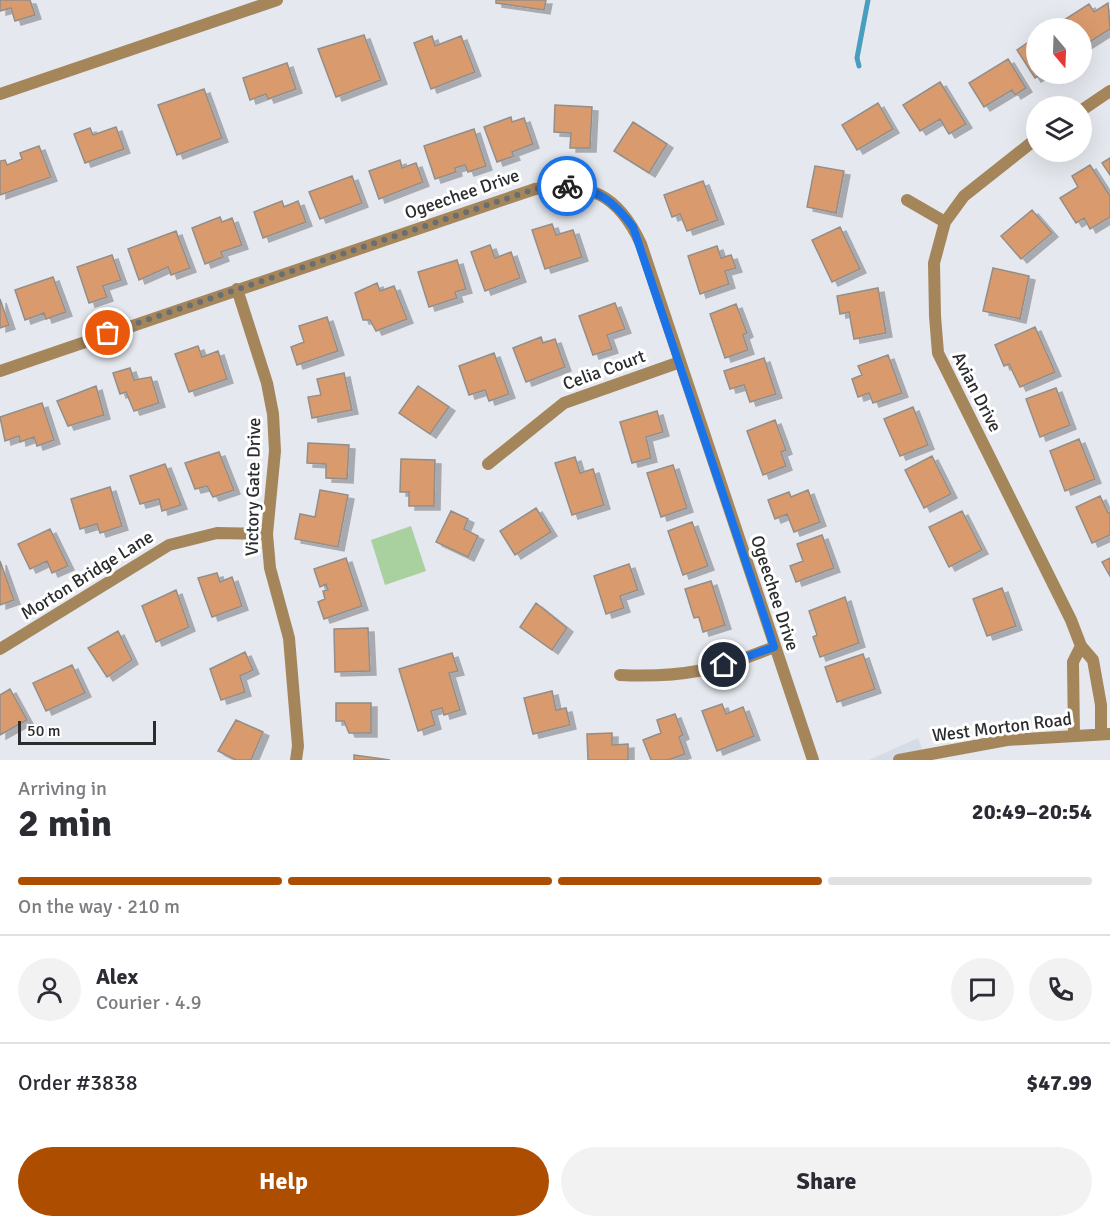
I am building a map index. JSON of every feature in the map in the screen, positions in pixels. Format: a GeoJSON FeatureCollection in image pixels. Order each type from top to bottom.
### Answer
{"type":"FeatureCollection","features":[{"type":"Feature","properties":{"kind":"street"},"geometry":{"type":"LineString","coordinates":[[0,94],[276,0]]}},
{"type":"Feature","properties":{"kind":"street"},"geometry":{"type":"LineString","coordinates":[[1092,103],[1110,91]]}},
{"type":"Feature","properties":{"kind":"street","name":"Avian Drive"},"geometry":{"type":"LineString","coordinates":[[1026,147],[964,196],[945,222],[934,262],[938,353],[1071,620],[1081,646],[1093,660],[1105,734]]}},
{"type":"Feature","properties":{"kind":"street","name":"Ogeechee Drive"},"geometry":{"type":"LineString","coordinates":[[0,371],[535,189],[575,187],[592,190],[608,199],[633,227],[813,760]]}},
{"type":"Feature","properties":{"kind":"street"},"geometry":{"type":"LineString","coordinates":[[907,200],[945,222]]}},
{"type":"Feature","properties":{"kind":"street","name":"Victory Gate Drive"},"geometry":{"type":"LineString","coordinates":[[237,289],[267,383],[273,414],[275,451],[267,534],[270,568],[289,638],[298,746],[296,760]]}},
{"type":"Feature","properties":{"kind":"street","name":"Celia Court"},"geometry":{"type":"LineString","coordinates":[[488,464],[551,410],[564,403],[680,362]]}},
{"type":"Feature","properties":{"kind":"street","name":"Morton Bridge Lane"},"geometry":{"type":"LineString","coordinates":[[0,649],[169,545],[217,532],[267,534]]}},
{"type":"Feature","properties":{"kind":"street"},"geometry":{"type":"LineString","coordinates":[[1074,736],[1073,662],[1081,646]]}},
{"type":"Feature","properties":{"kind":"street"},"geometry":{"type":"LineString","coordinates":[[620,675],[663,677],[704,672],[774,647]]}},
{"type":"Feature","properties":{"kind":"street","name":"West Morton Road"},"geometry":{"type":"LineString","coordinates":[[899,760],[1006,740],[1105,734]]}},
{"type":"Feature","properties":{"kind":"shaded area"},"geometry":{"type":"Polygon","coordinates":[[[918,738],[926,760],[869,760],[918,738]]]}},
{"type":"Feature","properties":{"kind":"green space"},"geometry":{"type":"Polygon","coordinates":[[[411,526],[426,571],[385,585],[371,540],[411,526]]]}},
{"type":"Feature","properties":{"kind":"building"},"geometry":{"type":"Polygon","coordinates":[[[0,0],[30,0],[35,15],[15,21],[11,8],[0,11],[0,0]]]}},
{"type":"Feature","properties":{"kind":"building"},"geometry":{"type":"Polygon","coordinates":[[[496,0],[546,0],[544,10],[496,3],[496,0]]]}},
{"type":"Feature","properties":{"kind":"building"},"geometry":{"type":"Polygon","coordinates":[[[1108,3],[1110,29],[1092,41],[1092,18],[1067,18],[1089,4],[1094,12],[1108,3]]]}},
{"type":"Feature","properties":{"kind":"building"},"geometry":{"type":"Polygon","coordinates":[[[364,35],[381,80],[336,97],[318,49],[364,35]]]}},
{"type":"Feature","properties":{"kind":"building"},"geometry":{"type":"Polygon","coordinates":[[[432,36],[435,46],[461,36],[475,72],[431,89],[414,43],[432,36]]]}},
{"type":"Feature","properties":{"kind":"building"},"geometry":{"type":"Polygon","coordinates":[[[1026,44],[1026,64],[1017,50],[1026,44]]]}},
{"type":"Feature","properties":{"kind":"building"},"geometry":{"type":"Polygon","coordinates":[[[1008,59],[1026,88],[1015,95],[1012,90],[984,107],[969,83],[1008,59]]]}},
{"type":"Feature","properties":{"kind":"building"},"geometry":{"type":"Polygon","coordinates":[[[287,63],[296,89],[268,99],[266,94],[250,100],[243,78],[287,63]]]}},
{"type":"Feature","properties":{"kind":"building"},"geometry":{"type":"Polygon","coordinates":[[[940,82],[966,124],[949,134],[940,119],[920,131],[903,105],[940,82]]]}},
{"type":"Feature","properties":{"kind":"building"},"geometry":{"type":"Polygon","coordinates":[[[204,89],[222,138],[177,155],[158,105],[204,89]]]}},
{"type":"Feature","properties":{"kind":"building"},"geometry":{"type":"Polygon","coordinates":[[[878,103],[893,129],[857,150],[842,125],[878,103]]]}},
{"type":"Feature","properties":{"kind":"building"},"geometry":{"type":"Polygon","coordinates":[[[555,105],[592,107],[590,148],[570,148],[571,133],[554,132],[555,105]]]}},
{"type":"Feature","properties":{"kind":"building"},"geometry":{"type":"Polygon","coordinates":[[[511,117],[512,122],[524,118],[533,144],[512,152],[514,156],[497,162],[484,127],[511,117]]]}},
{"type":"Feature","properties":{"kind":"building"},"geometry":{"type":"Polygon","coordinates":[[[633,122],[667,144],[649,173],[614,151],[633,122]]]}},
{"type":"Feature","properties":{"kind":"building"},"geometry":{"type":"Polygon","coordinates":[[[116,127],[124,149],[85,163],[74,134],[90,128],[93,135],[116,127]]]}},
{"type":"Feature","properties":{"kind":"building"},"geometry":{"type":"Polygon","coordinates":[[[474,129],[486,166],[468,172],[465,165],[455,168],[456,172],[435,179],[424,146],[474,129]]]}},
{"type":"Feature","properties":{"kind":"building"},"geometry":{"type":"Polygon","coordinates":[[[39,146],[51,177],[0,195],[0,161],[5,160],[7,165],[22,159],[20,153],[39,146]]]}},
{"type":"Feature","properties":{"kind":"building"},"geometry":{"type":"Polygon","coordinates":[[[1110,158],[1110,175],[1102,163],[1110,158]]]}},
{"type":"Feature","properties":{"kind":"building"},"geometry":{"type":"Polygon","coordinates":[[[400,160],[402,168],[416,163],[423,182],[379,199],[369,171],[400,160]]]}},
{"type":"Feature","properties":{"kind":"building"},"geometry":{"type":"Polygon","coordinates":[[[1090,165],[1110,196],[1110,217],[1090,229],[1084,218],[1076,223],[1060,198],[1078,187],[1072,176],[1090,165]]]}},
{"type":"Feature","properties":{"kind":"building"},"geometry":{"type":"Polygon","coordinates":[[[815,166],[844,171],[836,213],[807,207],[815,166]]]}},
{"type":"Feature","properties":{"kind":"building"},"geometry":{"type":"Polygon","coordinates":[[[352,176],[362,203],[320,219],[309,192],[352,176]]]}},
{"type":"Feature","properties":{"kind":"building"},"geometry":{"type":"Polygon","coordinates":[[[703,181],[718,220],[687,231],[680,214],[672,217],[664,195],[703,181]]]}},
{"type":"Feature","properties":{"kind":"building"},"geometry":{"type":"Polygon","coordinates":[[[282,201],[284,207],[298,201],[306,222],[263,238],[254,212],[282,201]]]}},
{"type":"Feature","properties":{"kind":"building"},"geometry":{"type":"Polygon","coordinates":[[[1032,210],[1052,233],[1021,259],[1001,236],[1032,210]]]}},
{"type":"Feature","properties":{"kind":"building"},"geometry":{"type":"Polygon","coordinates":[[[220,217],[222,222],[232,218],[242,245],[221,252],[223,257],[205,264],[192,228],[220,217]]]}},
{"type":"Feature","properties":{"kind":"building"},"geometry":{"type":"Polygon","coordinates":[[[552,224],[556,235],[573,230],[582,257],[545,269],[532,230],[552,224]]]}},
{"type":"Feature","properties":{"kind":"building"},"geometry":{"type":"Polygon","coordinates":[[[840,227],[860,269],[832,282],[812,240],[840,227]]]}},
{"type":"Feature","properties":{"kind":"building"},"geometry":{"type":"Polygon","coordinates":[[[176,231],[190,268],[171,275],[168,267],[139,280],[128,249],[176,231]]]}},
{"type":"Feature","properties":{"kind":"building"},"geometry":{"type":"Polygon","coordinates":[[[490,245],[495,258],[511,252],[520,278],[485,291],[471,252],[490,245]]]}},
{"type":"Feature","properties":{"kind":"building"},"geometry":{"type":"Polygon","coordinates":[[[717,246],[721,258],[731,255],[736,268],[725,271],[729,284],[700,294],[688,256],[717,246]]]}},
{"type":"Feature","properties":{"kind":"building"},"geometry":{"type":"Polygon","coordinates":[[[112,255],[121,280],[103,286],[107,297],[89,303],[77,267],[112,255]]]}},
{"type":"Feature","properties":{"kind":"building"},"geometry":{"type":"Polygon","coordinates":[[[457,260],[466,289],[455,292],[457,298],[429,307],[418,272],[457,260]]]}},
{"type":"Feature","properties":{"kind":"building"},"geometry":{"type":"Polygon","coordinates":[[[993,268],[1029,276],[1020,319],[983,311],[993,268]]]}},
{"type":"Feature","properties":{"kind":"building"},"geometry":{"type":"Polygon","coordinates":[[[53,277],[66,312],[46,319],[44,313],[25,320],[15,290],[53,277]]]}},
{"type":"Feature","properties":{"kind":"building"},"geometry":{"type":"Polygon","coordinates":[[[377,283],[380,291],[394,286],[407,319],[376,331],[370,320],[363,320],[355,293],[377,283]]]}},
{"type":"Feature","properties":{"kind":"building"},"geometry":{"type":"Polygon","coordinates":[[[878,288],[886,333],[854,339],[849,312],[840,314],[837,296],[878,288]]]}},
{"type":"Feature","properties":{"kind":"building"},"geometry":{"type":"Polygon","coordinates":[[[0,299],[9,325],[0,328],[0,299]]]}},
{"type":"Feature","properties":{"kind":"building"},"geometry":{"type":"Polygon","coordinates":[[[615,303],[625,329],[607,335],[612,349],[593,355],[579,316],[615,303]]]}},
{"type":"Feature","properties":{"kind":"building"},"geometry":{"type":"Polygon","coordinates":[[[736,304],[747,333],[743,335],[748,350],[725,358],[710,314],[736,304]]]}},
{"type":"Feature","properties":{"kind":"building"},"geometry":{"type":"Polygon","coordinates":[[[327,317],[338,351],[297,365],[291,347],[304,342],[299,326],[327,317]]]}},
{"type":"Feature","properties":{"kind":"building"},"geometry":{"type":"Polygon","coordinates":[[[1035,327],[1055,372],[1020,387],[1009,364],[1004,366],[995,345],[1035,327]]]}},
{"type":"Feature","properties":{"kind":"building"},"geometry":{"type":"Polygon","coordinates":[[[541,337],[543,343],[555,339],[565,367],[526,382],[513,348],[541,337]]]}},
{"type":"Feature","properties":{"kind":"building"},"geometry":{"type":"Polygon","coordinates":[[[198,346],[202,357],[218,351],[227,379],[189,392],[175,354],[198,346]]]}},
{"type":"Feature","properties":{"kind":"building"},"geometry":{"type":"Polygon","coordinates":[[[494,353],[509,394],[489,401],[485,390],[469,395],[459,366],[494,353]]]}},
{"type":"Feature","properties":{"kind":"building"},"geometry":{"type":"Polygon","coordinates":[[[888,355],[902,393],[873,403],[869,393],[858,397],[852,379],[862,375],[858,366],[888,355]]]}},
{"type":"Feature","properties":{"kind":"building"},"geometry":{"type":"Polygon","coordinates":[[[764,358],[776,394],[750,402],[744,385],[730,389],[724,371],[764,358]]]}},
{"type":"Feature","properties":{"kind":"building"},"geometry":{"type":"Polygon","coordinates":[[[130,368],[134,380],[151,377],[159,403],[134,411],[126,392],[120,394],[113,373],[130,368]]]}},
{"type":"Feature","properties":{"kind":"building"},"geometry":{"type":"Polygon","coordinates":[[[344,373],[352,410],[312,418],[308,397],[321,395],[317,379],[344,373]]]}},
{"type":"Feature","properties":{"kind":"building"},"geometry":{"type":"Polygon","coordinates":[[[96,386],[104,415],[68,426],[57,401],[96,386]]]}},
{"type":"Feature","properties":{"kind":"building"},"geometry":{"type":"Polygon","coordinates":[[[418,386],[449,407],[430,434],[399,413],[418,386]]]}},
{"type":"Feature","properties":{"kind":"building"},"geometry":{"type":"Polygon","coordinates":[[[1056,388],[1070,425],[1040,437],[1026,399],[1056,388]]]}},
{"type":"Feature","properties":{"kind":"building"},"geometry":{"type":"Polygon","coordinates":[[[42,403],[54,440],[37,446],[34,437],[20,442],[19,436],[5,441],[0,417],[42,403]]]}},
{"type":"Feature","properties":{"kind":"building"},"geometry":{"type":"Polygon","coordinates":[[[913,407],[928,445],[900,456],[884,419],[913,407]]]}},
{"type":"Feature","properties":{"kind":"building"},"geometry":{"type":"Polygon","coordinates":[[[657,411],[663,432],[646,437],[651,458],[632,463],[620,422],[657,411]]]}},
{"type":"Feature","properties":{"kind":"building"},"geometry":{"type":"Polygon","coordinates":[[[775,420],[786,450],[781,452],[786,466],[763,475],[747,431],[775,420]]]}},
{"type":"Feature","properties":{"kind":"building"},"geometry":{"type":"Polygon","coordinates":[[[1079,439],[1095,479],[1065,491],[1050,451],[1079,439]]]}},
{"type":"Feature","properties":{"kind":"building"},"geometry":{"type":"Polygon","coordinates":[[[308,443],[349,445],[347,479],[326,478],[326,464],[307,463],[308,443]]]}},
{"type":"Feature","properties":{"kind":"building"},"geometry":{"type":"Polygon","coordinates":[[[219,452],[234,490],[213,497],[207,486],[195,489],[185,463],[219,452]]]}},
{"type":"Feature","properties":{"kind":"building"},"geometry":{"type":"Polygon","coordinates":[[[932,456],[951,494],[924,508],[905,470],[932,456]]]}},
{"type":"Feature","properties":{"kind":"building"},"geometry":{"type":"Polygon","coordinates":[[[575,457],[580,473],[593,469],[604,505],[572,515],[555,463],[575,457]]]}},
{"type":"Feature","properties":{"kind":"building"},"geometry":{"type":"Polygon","coordinates":[[[401,459],[435,460],[434,506],[409,506],[409,492],[400,492],[401,459]]]}},
{"type":"Feature","properties":{"kind":"building"},"geometry":{"type":"Polygon","coordinates":[[[165,464],[181,505],[162,511],[159,499],[140,504],[130,476],[165,464]]]}},
{"type":"Feature","properties":{"kind":"building"},"geometry":{"type":"Polygon","coordinates":[[[673,465],[687,508],[661,517],[647,473],[673,465]]]}},
{"type":"Feature","properties":{"kind":"building"},"geometry":{"type":"Polygon","coordinates":[[[110,487],[122,526],[100,533],[97,524],[80,529],[71,499],[110,487]]]}},
{"type":"Feature","properties":{"kind":"building"},"geometry":{"type":"Polygon","coordinates":[[[320,490],[348,495],[338,547],[295,539],[300,514],[315,517],[320,490]]]}},
{"type":"Feature","properties":{"kind":"building"},"geometry":{"type":"Polygon","coordinates":[[[808,490],[820,522],[794,532],[787,514],[775,519],[768,500],[789,492],[791,497],[808,490]]]}},
{"type":"Feature","properties":{"kind":"building"},"geometry":{"type":"Polygon","coordinates":[[[1100,496],[1110,513],[1110,535],[1092,543],[1076,507],[1100,496]]]}},
{"type":"Feature","properties":{"kind":"building"},"geometry":{"type":"Polygon","coordinates":[[[536,508],[551,532],[515,555],[500,531],[536,508]]]}},
{"type":"Feature","properties":{"kind":"building"},"geometry":{"type":"Polygon","coordinates":[[[451,511],[468,519],[464,529],[478,536],[468,557],[436,542],[451,511]]]}},
{"type":"Feature","properties":{"kind":"building"},"geometry":{"type":"Polygon","coordinates":[[[962,511],[982,550],[949,567],[929,527],[962,511]]]}},
{"type":"Feature","properties":{"kind":"building"},"geometry":{"type":"Polygon","coordinates":[[[692,522],[708,566],[683,575],[668,531],[692,522]]]}},
{"type":"Feature","properties":{"kind":"building"},"geometry":{"type":"Polygon","coordinates":[[[50,529],[68,566],[52,573],[47,561],[30,569],[18,544],[50,529]]]}},
{"type":"Feature","properties":{"kind":"building"},"geometry":{"type":"Polygon","coordinates":[[[822,535],[834,568],[796,582],[790,566],[803,561],[797,544],[822,535]]]}},
{"type":"Feature","properties":{"kind":"building"},"geometry":{"type":"Polygon","coordinates":[[[346,558],[362,606],[324,619],[318,602],[325,599],[323,591],[328,590],[326,584],[320,587],[314,569],[346,558]]]}},
{"type":"Feature","properties":{"kind":"building"},"geometry":{"type":"Polygon","coordinates":[[[1110,558],[1110,576],[1102,562],[1110,558]]]}},
{"type":"Feature","properties":{"kind":"building"},"geometry":{"type":"Polygon","coordinates":[[[0,561],[14,600],[0,605],[0,561]]]}},
{"type":"Feature","properties":{"kind":"building"},"geometry":{"type":"Polygon","coordinates":[[[629,564],[638,590],[620,596],[624,608],[606,614],[594,576],[629,564]]]}},
{"type":"Feature","properties":{"kind":"building"},"geometry":{"type":"Polygon","coordinates":[[[217,573],[220,582],[232,577],[242,606],[212,617],[198,578],[217,573]]]}},
{"type":"Feature","properties":{"kind":"building"},"geometry":{"type":"Polygon","coordinates":[[[711,581],[725,625],[703,632],[699,617],[694,618],[685,589],[711,581]]]}},
{"type":"Feature","properties":{"kind":"building"},"geometry":{"type":"Polygon","coordinates":[[[1002,588],[1016,626],[987,636],[973,599],[1002,588]]]}},
{"type":"Feature","properties":{"kind":"building"},"geometry":{"type":"Polygon","coordinates":[[[176,590],[189,627],[156,642],[142,606],[176,590]]]}},
{"type":"Feature","properties":{"kind":"building"},"geometry":{"type":"Polygon","coordinates":[[[845,597],[859,643],[820,657],[813,637],[817,635],[809,611],[845,597]]]}},
{"type":"Feature","properties":{"kind":"building"},"geometry":{"type":"Polygon","coordinates":[[[536,603],[567,628],[552,650],[520,627],[536,603]]]}},
{"type":"Feature","properties":{"kind":"building"},"geometry":{"type":"Polygon","coordinates":[[[368,628],[370,671],[335,672],[334,629],[368,628]]]}},
{"type":"Feature","properties":{"kind":"building"},"geometry":{"type":"Polygon","coordinates":[[[118,631],[132,660],[107,677],[88,648],[118,631]]]}},
{"type":"Feature","properties":{"kind":"building"},"geometry":{"type":"Polygon","coordinates":[[[245,652],[253,670],[240,676],[245,692],[221,700],[210,669],[245,652]]]}},
{"type":"Feature","properties":{"kind":"building"},"geometry":{"type":"Polygon","coordinates":[[[452,653],[458,671],[449,673],[460,710],[444,715],[442,708],[431,711],[435,725],[418,731],[399,669],[452,653]]]}},
{"type":"Feature","properties":{"kind":"building"},"geometry":{"type":"Polygon","coordinates":[[[863,654],[875,689],[837,702],[825,667],[863,654]]]}},
{"type":"Feature","properties":{"kind":"building"},"geometry":{"type":"Polygon","coordinates":[[[72,665],[85,693],[46,711],[33,683],[72,665]]]}},
{"type":"Feature","properties":{"kind":"building"},"geometry":{"type":"Polygon","coordinates":[[[10,689],[27,720],[0,735],[0,695],[10,689]]]}},
{"type":"Feature","properties":{"kind":"building"},"geometry":{"type":"Polygon","coordinates":[[[552,691],[556,710],[566,708],[570,725],[533,734],[524,698],[552,691]]]}},
{"type":"Feature","properties":{"kind":"building"},"geometry":{"type":"Polygon","coordinates":[[[336,703],[371,703],[371,733],[349,733],[344,721],[336,721],[336,703]]]}},
{"type":"Feature","properties":{"kind":"building"},"geometry":{"type":"Polygon","coordinates":[[[722,704],[726,714],[743,707],[754,736],[717,751],[702,711],[722,704]]]}},
{"type":"Feature","properties":{"kind":"building"},"geometry":{"type":"Polygon","coordinates":[[[675,714],[683,735],[679,737],[685,754],[668,760],[651,760],[643,740],[661,733],[657,720],[675,714]]]}},
{"type":"Feature","properties":{"kind":"building"},"geometry":{"type":"Polygon","coordinates":[[[236,720],[263,732],[251,760],[236,760],[218,751],[236,720]]]}},
{"type":"Feature","properties":{"kind":"building"},"geometry":{"type":"Polygon","coordinates":[[[612,733],[612,745],[628,744],[628,760],[588,760],[587,734],[612,733]]]}},
{"type":"Feature","properties":{"kind":"building"},"geometry":{"type":"Polygon","coordinates":[[[354,755],[390,760],[354,760],[354,755]]]}},
{"type":"Feature","properties":{"kind":"waterway"},"geometry":{"type":"LineString","coordinates":[[859,66],[857,58],[868,0]]}},
{"type":"Feature","properties":{"kind":"way so far"},"geometry":{"type":"LineString","coordinates":[[108,333],[535,189],[567,186]]}},
{"type":"Feature","properties":{"kind":"route"},"geometry":{"type":"LineString","coordinates":[[567,186],[592,190],[608,199],[633,227],[641,244],[767,625],[774,647],[724,665]]}}]}
